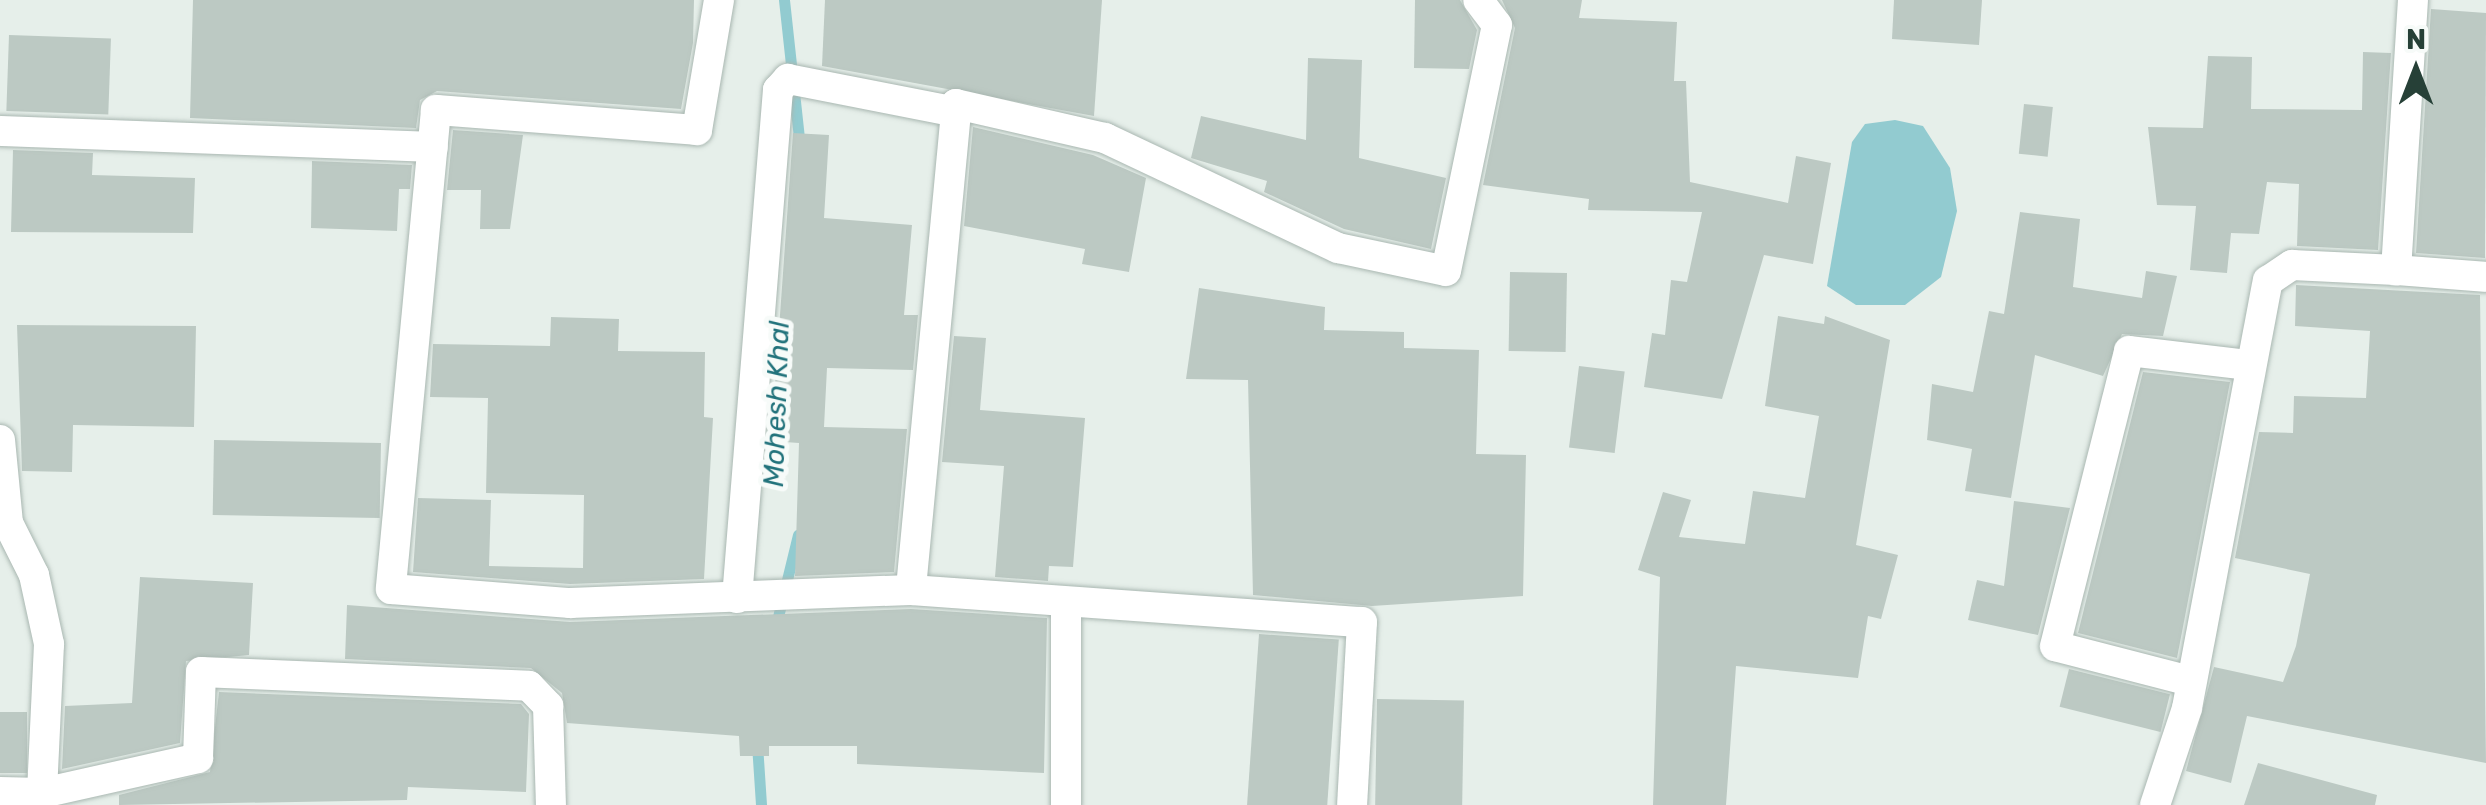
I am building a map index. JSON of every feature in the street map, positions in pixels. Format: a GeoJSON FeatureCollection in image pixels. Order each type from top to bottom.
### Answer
{"type":"FeatureCollection","features":[{"type":"Feature","properties":{"kind":"street"},"geometry":{"type":"LineString","coordinates":[[719,0],[697,130],[436,110],[391,589],[570,603],[910,590],[1362,622],[1352,805]]}},
{"type":"Feature","properties":{"kind":"street"},"geometry":{"type":"LineString","coordinates":[[910,590],[956,104],[1105,138],[1338,248],[1446,271],[1498,25],[1478,0]]}},
{"type":"Feature","properties":{"kind":"street"},"geometry":{"type":"LineString","coordinates":[[2396,270],[2413,0]]}},
{"type":"Feature","properties":{"kind":"street"},"geometry":{"type":"LineString","coordinates":[[737,598],[778,90],[788,79],[956,112]]}},
{"type":"Feature","properties":{"kind":"street"},"geometry":{"type":"LineString","coordinates":[[0,131],[432,148]]}},
{"type":"Feature","properties":{"kind":"street"},"geometry":{"type":"LineString","coordinates":[[2155,805],[2190,682],[2249,365],[2277,270],[2396,270],[2486,277]]}},
{"type":"Feature","properties":{"kind":"street"},"geometry":{"type":"LineString","coordinates":[[2190,682],[2054,646],[2130,351],[2249,365]]}},
{"type":"Feature","properties":{"kind":"street"},"geometry":{"type":"LineString","coordinates":[[0,440],[8,523],[34,575],[49,644],[42,799]]}},
{"type":"Feature","properties":{"kind":"street"},"geometry":{"type":"LineString","coordinates":[[1066,604],[1066,805]]}},
{"type":"Feature","properties":{"kind":"street"},"geometry":{"type":"LineString","coordinates":[[0,792],[42,799],[198,758],[200,672],[529,686],[548,706],[551,805]]}},
{"type":"Feature","properties":{"kind":"water"},"geometry":{"type":"Polygon","coordinates":[[[1895,120],[1923,126],[1950,168],[1957,211],[1941,277],[1905,305],[1856,305],[1827,286],[1852,142],[1865,124],[1895,120]]]}},
{"type":"Feature","properties":{"kind":"building"},"geometry":{"type":"Polygon","coordinates":[[[193,0],[694,0],[693,43],[681,109],[437,91],[420,100],[416,128],[190,118],[193,0]]]}},
{"type":"Feature","properties":{"kind":"building"},"geometry":{"type":"Polygon","coordinates":[[[825,0],[1102,0],[1094,116],[822,66],[825,0]]]}},
{"type":"Feature","properties":{"kind":"building"},"geometry":{"type":"Polygon","coordinates":[[[1415,0],[1460,0],[1477,30],[1469,69],[1414,68],[1415,0]]]}},
{"type":"Feature","properties":{"kind":"building"},"geometry":{"type":"Polygon","coordinates":[[[1502,0],[1582,0],[1579,18],[1677,22],[1674,81],[1686,81],[1690,182],[1788,203],[1796,156],[1831,163],[1813,264],[1764,255],[1722,399],[1644,387],[1652,333],[1665,335],[1671,280],[1687,282],[1702,212],[1588,210],[1589,199],[1483,185],[1515,28],[1502,0]]]}},
{"type":"Feature","properties":{"kind":"building"},"geometry":{"type":"Polygon","coordinates":[[[1894,0],[1982,0],[1979,45],[1892,39],[1894,0]]]}},
{"type":"Feature","properties":{"kind":"building"},"geometry":{"type":"Polygon","coordinates":[[[2431,9],[2486,13],[2485,258],[2416,253],[2431,9]]]}},
{"type":"Feature","properties":{"kind":"building"},"geometry":{"type":"Polygon","coordinates":[[[9,35],[111,39],[108,115],[6,111],[9,35]]]}},
{"type":"Feature","properties":{"kind":"building"},"geometry":{"type":"Polygon","coordinates":[[[2363,52],[2391,53],[2378,250],[2297,246],[2299,184],[2267,182],[2259,234],[2231,233],[2227,273],[2190,270],[2196,206],[2157,205],[2148,127],[2203,128],[2208,56],[2252,57],[2251,109],[2362,110],[2363,52]]]}},
{"type":"Feature","properties":{"kind":"building"},"geometry":{"type":"Polygon","coordinates":[[[1308,58],[1362,60],[1359,158],[1446,178],[1431,249],[1344,229],[1264,192],[1267,181],[1191,158],[1201,116],[1306,140],[1308,58]]]}},
{"type":"Feature","properties":{"kind":"building"},"geometry":{"type":"Polygon","coordinates":[[[2024,104],[2053,107],[2048,157],[2019,154],[2024,104]]]}},
{"type":"Feature","properties":{"kind":"building"},"geometry":{"type":"Polygon","coordinates":[[[973,127],[1093,155],[1146,178],[1129,272],[1082,264],[1085,249],[964,226],[973,127]]]}},
{"type":"Feature","properties":{"kind":"building"},"geometry":{"type":"Polygon","coordinates":[[[453,130],[523,135],[510,229],[480,229],[481,190],[447,190],[453,130]]]}},
{"type":"Feature","properties":{"kind":"building"},"geometry":{"type":"Polygon","coordinates":[[[793,133],[829,135],[824,218],[912,225],[904,315],[918,315],[913,370],[827,368],[824,427],[907,429],[894,572],[795,576],[799,443],[771,441],[793,133]]]}},
{"type":"Feature","properties":{"kind":"building"},"geometry":{"type":"Polygon","coordinates":[[[13,150],[93,153],[92,175],[195,178],[193,233],[11,232],[13,150]]]}},
{"type":"Feature","properties":{"kind":"building"},"geometry":{"type":"Polygon","coordinates":[[[312,161],[412,165],[410,189],[399,189],[397,231],[311,228],[312,161]]]}},
{"type":"Feature","properties":{"kind":"building"},"geometry":{"type":"Polygon","coordinates":[[[2020,212],[2080,219],[2073,287],[2142,298],[2146,271],[2177,276],[2163,336],[2122,334],[2103,376],[2035,355],[2011,498],[1965,491],[1972,449],[1927,440],[1932,384],[1973,392],[1989,311],[2004,314],[2020,212]]]}},
{"type":"Feature","properties":{"kind":"building"},"geometry":{"type":"Polygon","coordinates":[[[1510,272],[1567,273],[1566,352],[1509,351],[1510,272]]]}},
{"type":"Feature","properties":{"kind":"building"},"geometry":{"type":"Polygon","coordinates":[[[2296,285],[2480,295],[2486,763],[2247,716],[2231,783],[2186,771],[2214,667],[2283,682],[2296,646],[2310,574],[2235,558],[2259,432],[2293,433],[2294,396],[2366,398],[2370,331],[2295,326],[2296,285]]]}},
{"type":"Feature","properties":{"kind":"building"},"geometry":{"type":"Polygon","coordinates":[[[1199,288],[1325,307],[1324,330],[1404,332],[1404,348],[1479,350],[1476,454],[1526,455],[1523,596],[1372,606],[1253,595],[1248,380],[1186,379],[1199,288]]]}},
{"type":"Feature","properties":{"kind":"building"},"geometry":{"type":"Polygon","coordinates":[[[1778,316],[1824,324],[1825,316],[1890,340],[1856,545],[1898,555],[1881,619],[1868,616],[1858,678],[1736,666],[1726,805],[1653,805],[1660,577],[1638,570],[1663,492],[1691,500],[1679,537],[1745,544],[1753,491],[1805,498],[1819,416],[1765,406],[1778,316]]]}},
{"type":"Feature","properties":{"kind":"building"},"geometry":{"type":"Polygon","coordinates":[[[551,317],[619,319],[618,351],[705,352],[704,417],[713,418],[704,579],[570,584],[413,572],[418,498],[491,500],[489,566],[583,568],[584,495],[486,493],[488,398],[430,397],[433,344],[550,346],[551,317]]]}},
{"type":"Feature","properties":{"kind":"building"},"geometry":{"type":"Polygon","coordinates":[[[17,325],[196,326],[194,427],[73,425],[72,472],[22,471],[17,325]]]}},
{"type":"Feature","properties":{"kind":"building"},"geometry":{"type":"Polygon","coordinates":[[[954,336],[986,338],[980,410],[1085,418],[1073,567],[1049,566],[1048,581],[995,577],[1004,466],[942,462],[954,336]]]}},
{"type":"Feature","properties":{"kind":"building"},"geometry":{"type":"Polygon","coordinates":[[[1579,366],[1625,372],[1615,453],[1569,447],[1579,366]]]}},
{"type":"Feature","properties":{"kind":"building"},"geometry":{"type":"Polygon","coordinates":[[[2143,372],[2230,382],[2177,658],[2078,633],[2143,372]]]}},
{"type":"Feature","properties":{"kind":"building"},"geometry":{"type":"Polygon","coordinates":[[[214,440],[381,443],[380,518],[213,515],[214,440]]]}},
{"type":"Feature","properties":{"kind":"building"},"geometry":{"type":"Polygon","coordinates":[[[2014,501],[2070,508],[2038,635],[1968,620],[1977,580],[2004,586],[2014,501]]]}},
{"type":"Feature","properties":{"kind":"building"},"geometry":{"type":"Polygon","coordinates":[[[140,577],[253,583],[249,655],[186,661],[180,743],[62,769],[65,706],[132,703],[140,577]]]}},
{"type":"Feature","properties":{"kind":"building"},"geometry":{"type":"Polygon","coordinates":[[[347,605],[570,622],[911,609],[1047,618],[1044,773],[857,764],[857,746],[769,746],[769,756],[740,756],[739,736],[567,723],[562,693],[531,668],[345,659],[347,605]]]}},
{"type":"Feature","properties":{"kind":"building"},"geometry":{"type":"Polygon","coordinates":[[[1259,634],[1339,640],[1327,805],[1247,805],[1259,634]]]}},
{"type":"Feature","properties":{"kind":"building"},"geometry":{"type":"Polygon","coordinates":[[[2069,669],[2170,694],[2160,732],[2060,707],[2069,669]]]}},
{"type":"Feature","properties":{"kind":"building"},"geometry":{"type":"Polygon","coordinates":[[[219,692],[521,704],[529,714],[526,792],[408,787],[407,800],[119,805],[119,795],[210,772],[219,692]]]}},
{"type":"Feature","properties":{"kind":"building"},"geometry":{"type":"Polygon","coordinates":[[[1377,699],[1464,701],[1462,805],[1375,805],[1377,699]]]}},
{"type":"Feature","properties":{"kind":"building"},"geometry":{"type":"Polygon","coordinates":[[[0,712],[27,712],[27,773],[0,773],[0,712]]]}},
{"type":"Feature","properties":{"kind":"building"},"geometry":{"type":"Polygon","coordinates":[[[2258,763],[2377,795],[2375,805],[2244,805],[2258,763]]]}},
{"type":"Feature","properties":{"kind":"waterway","name":"Mohesh Khal"},"geometry":{"type":"LineString","coordinates":[[784,0],[800,147]]}},
{"type":"Feature","properties":{"kind":"waterway","name":"Mohesh Khal"},"geometry":{"type":"LineString","coordinates":[[775,629],[798,535]]}},
{"type":"Feature","properties":{"kind":"waterway","name":"Mohesh Khal"},"geometry":{"type":"LineString","coordinates":[[757,744],[761,805]]}}]}
